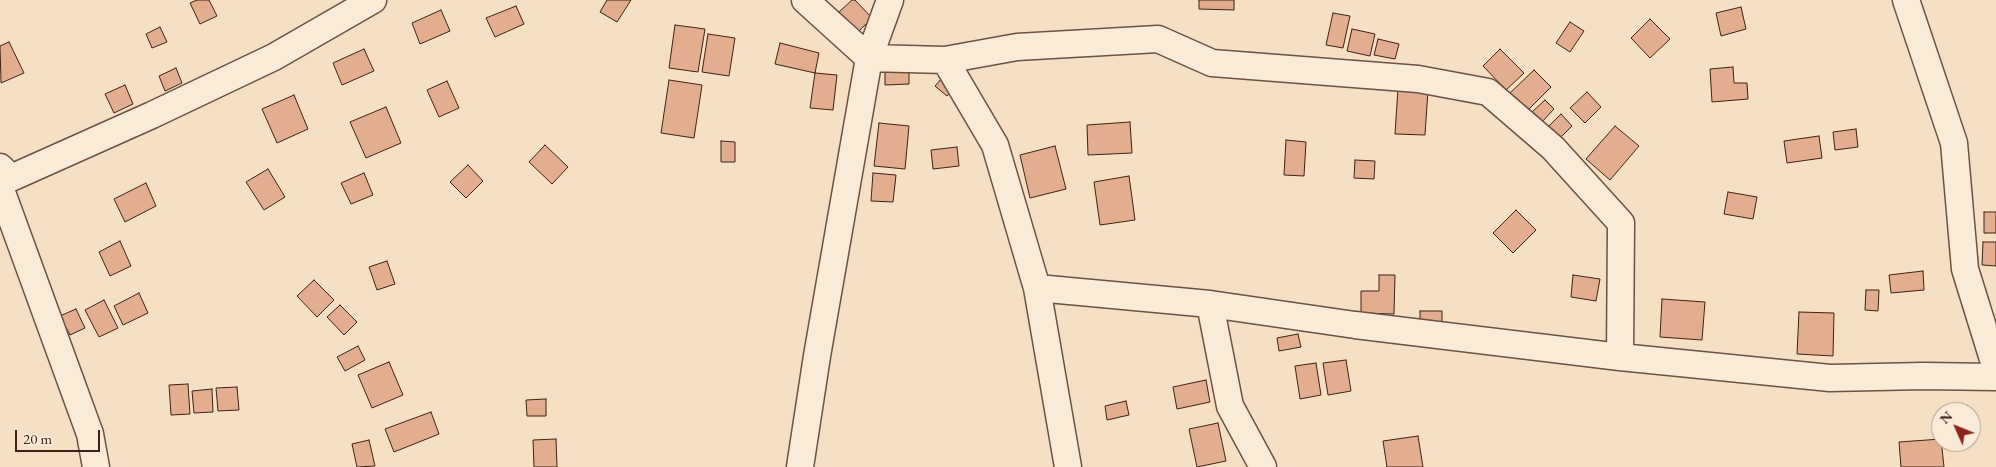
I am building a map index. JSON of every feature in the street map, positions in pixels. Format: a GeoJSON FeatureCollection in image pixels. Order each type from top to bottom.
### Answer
{"type":"FeatureCollection","features":[{"type":"Feature","properties":{"kind":"street"},"geometry":{"type":"LineString","coordinates":[[0,167],[10,178],[152,115],[274,57],[373,0]]}},
{"type":"Feature","properties":{"kind":"street"},"geometry":{"type":"LineString","coordinates":[[805,0],[869,58],[945,60],[1017,47],[1158,39],[1212,64],[1418,79],[1488,92],[1553,148],[1622,223],[1620,357]]}},
{"type":"Feature","properties":{"kind":"street"},"geometry":{"type":"LineString","coordinates":[[800,467],[816,356],[869,58],[890,0]]}},
{"type":"Feature","properties":{"kind":"street"},"geometry":{"type":"LineString","coordinates":[[1906,0],[1954,143],[1965,269],[1996,369]]}},
{"type":"Feature","properties":{"kind":"street"},"geometry":{"type":"LineString","coordinates":[[945,60],[995,145],[1037,288],[1068,467]]}},
{"type":"Feature","properties":{"kind":"street"},"geometry":{"type":"LineString","coordinates":[[0,187],[90,434],[96,467]]}},
{"type":"Feature","properties":{"kind":"street"},"geometry":{"type":"LineString","coordinates":[[1037,288],[1210,304],[1355,325],[1620,357],[1830,378],[1996,377]]}},
{"type":"Feature","properties":{"kind":"street"},"geometry":{"type":"LineString","coordinates":[[1210,304],[1230,406],[1263,467]]}},
{"type":"Feature","properties":{"kind":"building"},"geometry":{"type":"Polygon","coordinates":[[[197,0],[209,0],[217,16],[200,24],[190,3],[197,0]]]}},
{"type":"Feature","properties":{"kind":"building"},"geometry":{"type":"Polygon","coordinates":[[[607,0],[631,0],[617,22],[600,12],[607,0]]]}},
{"type":"Feature","properties":{"kind":"building"},"geometry":{"type":"Polygon","coordinates":[[[852,0],[855,0],[872,18],[858,32],[839,12],[852,0]]]}},
{"type":"Feature","properties":{"kind":"building"},"geometry":{"type":"Polygon","coordinates":[[[1199,0],[1234,0],[1234,10],[1199,9],[1199,0]]]}},
{"type":"Feature","properties":{"kind":"building"},"geometry":{"type":"Polygon","coordinates":[[[516,6],[524,24],[495,37],[486,18],[516,6]]]}},
{"type":"Feature","properties":{"kind":"building"},"geometry":{"type":"Polygon","coordinates":[[[1741,7],[1746,29],[1721,36],[1716,13],[1741,7]]]}},
{"type":"Feature","properties":{"kind":"building"},"geometry":{"type":"Polygon","coordinates":[[[441,10],[450,31],[420,44],[412,23],[441,10]]]}},
{"type":"Feature","properties":{"kind":"building"},"geometry":{"type":"Polygon","coordinates":[[[1333,13],[1350,16],[1343,48],[1326,45],[1333,13]]]}},
{"type":"Feature","properties":{"kind":"building"},"geometry":{"type":"Polygon","coordinates":[[[1650,19],[1670,39],[1650,58],[1631,38],[1650,19]]]}},
{"type":"Feature","properties":{"kind":"building"},"geometry":{"type":"Polygon","coordinates":[[[1570,22],[1584,31],[1570,52],[1556,43],[1570,22]]]}},
{"type":"Feature","properties":{"kind":"building"},"geometry":{"type":"Polygon","coordinates":[[[675,25],[705,29],[698,72],[669,68],[675,25]]]}},
{"type":"Feature","properties":{"kind":"building"},"geometry":{"type":"Polygon","coordinates":[[[160,27],[167,42],[152,48],[146,34],[160,27]]]}},
{"type":"Feature","properties":{"kind":"building"},"geometry":{"type":"Polygon","coordinates":[[[1352,29],[1375,34],[1370,56],[1347,51],[1352,29]]]}},
{"type":"Feature","properties":{"kind":"building"},"geometry":{"type":"Polygon","coordinates":[[[708,34],[735,38],[729,76],[702,72],[708,34]]]}},
{"type":"Feature","properties":{"kind":"building"},"geometry":{"type":"Polygon","coordinates":[[[1378,39],[1399,44],[1395,59],[1374,55],[1378,39]]]}},
{"type":"Feature","properties":{"kind":"building"},"geometry":{"type":"Polygon","coordinates":[[[9,42],[24,73],[1,83],[0,46],[9,42]]]}},
{"type":"Feature","properties":{"kind":"building"},"geometry":{"type":"Polygon","coordinates":[[[780,43],[819,53],[815,73],[775,64],[780,43]]]}},
{"type":"Feature","properties":{"kind":"building"},"geometry":{"type":"Polygon","coordinates":[[[364,49],[374,71],[342,85],[333,63],[364,49]]]}},
{"type":"Feature","properties":{"kind":"building"},"geometry":{"type":"Polygon","coordinates":[[[1500,49],[1524,73],[1506,90],[1483,66],[1500,49]]]}},
{"type":"Feature","properties":{"kind":"building"},"geometry":{"type":"Polygon","coordinates":[[[1733,67],[1734,83],[1747,83],[1748,99],[1712,102],[1710,69],[1733,67]]]}},
{"type":"Feature","properties":{"kind":"building"},"geometry":{"type":"Polygon","coordinates":[[[176,68],[182,83],[165,91],[159,76],[176,68]]]}},
{"type":"Feature","properties":{"kind":"building"},"geometry":{"type":"Polygon","coordinates":[[[909,69],[909,84],[885,85],[885,70],[909,69]]]}},
{"type":"Feature","properties":{"kind":"building"},"geometry":{"type":"Polygon","coordinates":[[[1534,70],[1551,87],[1527,111],[1510,93],[1534,70]]]}},
{"type":"Feature","properties":{"kind":"building"},"geometry":{"type":"Polygon","coordinates":[[[815,73],[837,75],[833,110],[810,108],[815,73]]]}},
{"type":"Feature","properties":{"kind":"building"},"geometry":{"type":"Polygon","coordinates":[[[942,78],[954,88],[947,96],[935,86],[942,78]]]}},
{"type":"Feature","properties":{"kind":"building"},"geometry":{"type":"Polygon","coordinates":[[[669,80],[702,85],[694,138],[661,133],[669,80]]]}},
{"type":"Feature","properties":{"kind":"building"},"geometry":{"type":"Polygon","coordinates":[[[447,81],[459,108],[439,117],[427,90],[447,81]]]}},
{"type":"Feature","properties":{"kind":"building"},"geometry":{"type":"Polygon","coordinates":[[[125,85],[133,104],[114,113],[105,94],[125,85]]]}},
{"type":"Feature","properties":{"kind":"building"},"geometry":{"type":"Polygon","coordinates":[[[1398,88],[1428,90],[1425,135],[1395,134],[1398,88]]]}},
{"type":"Feature","properties":{"kind":"building"},"geometry":{"type":"Polygon","coordinates":[[[1587,92],[1601,107],[1585,123],[1570,108],[1587,92]]]}},
{"type":"Feature","properties":{"kind":"building"},"geometry":{"type":"Polygon","coordinates":[[[294,95],[308,129],[277,143],[262,109],[294,95]]]}},
{"type":"Feature","properties":{"kind":"building"},"geometry":{"type":"Polygon","coordinates":[[[1545,100],[1554,109],[1541,123],[1531,113],[1545,100]]]}},
{"type":"Feature","properties":{"kind":"building"},"geometry":{"type":"Polygon","coordinates":[[[386,107],[401,143],[366,158],[350,122],[386,107]]]}},
{"type":"Feature","properties":{"kind":"building"},"geometry":{"type":"Polygon","coordinates":[[[1561,114],[1572,126],[1559,139],[1548,127],[1561,114]]]}},
{"type":"Feature","properties":{"kind":"building"},"geometry":{"type":"Polygon","coordinates":[[[1130,122],[1132,153],[1088,155],[1087,125],[1130,122]]]}},
{"type":"Feature","properties":{"kind":"building"},"geometry":{"type":"Polygon","coordinates":[[[879,123],[909,126],[905,169],[874,166],[879,123]]]}},
{"type":"Feature","properties":{"kind":"building"},"geometry":{"type":"Polygon","coordinates":[[[1615,126],[1639,146],[1610,180],[1586,159],[1615,126]]]}},
{"type":"Feature","properties":{"kind":"building"},"geometry":{"type":"Polygon","coordinates":[[[1856,129],[1858,147],[1835,150],[1833,132],[1856,129]]]}},
{"type":"Feature","properties":{"kind":"building"},"geometry":{"type":"Polygon","coordinates":[[[1819,136],[1822,158],[1787,163],[1784,141],[1819,136]]]}},
{"type":"Feature","properties":{"kind":"building"},"geometry":{"type":"Polygon","coordinates":[[[1286,140],[1306,142],[1304,176],[1284,175],[1286,140]]]}},
{"type":"Feature","properties":{"kind":"building"},"geometry":{"type":"Polygon","coordinates":[[[721,141],[735,142],[735,162],[721,162],[721,141]]]}},
{"type":"Feature","properties":{"kind":"building"},"geometry":{"type":"Polygon","coordinates":[[[545,145],[568,167],[552,184],[529,162],[545,145]]]}},
{"type":"Feature","properties":{"kind":"building"},"geometry":{"type":"Polygon","coordinates":[[[1055,146],[1066,189],[1030,198],[1020,155],[1055,146]]]}},
{"type":"Feature","properties":{"kind":"building"},"geometry":{"type":"Polygon","coordinates":[[[957,147],[959,166],[933,169],[931,150],[957,147]]]}},
{"type":"Feature","properties":{"kind":"building"},"geometry":{"type":"Polygon","coordinates":[[[1355,160],[1375,161],[1374,179],[1354,178],[1355,160]]]}},
{"type":"Feature","properties":{"kind":"building"},"geometry":{"type":"Polygon","coordinates":[[[468,165],[483,181],[466,198],[450,182],[468,165]]]}},
{"type":"Feature","properties":{"kind":"building"},"geometry":{"type":"Polygon","coordinates":[[[268,169],[285,197],[264,210],[246,182],[268,169]]]}},
{"type":"Feature","properties":{"kind":"building"},"geometry":{"type":"Polygon","coordinates":[[[364,173],[373,195],[351,204],[341,183],[364,173]]]}},
{"type":"Feature","properties":{"kind":"building"},"geometry":{"type":"Polygon","coordinates":[[[873,173],[896,175],[893,202],[871,201],[873,173]]]}},
{"type":"Feature","properties":{"kind":"building"},"geometry":{"type":"Polygon","coordinates":[[[1129,176],[1135,220],[1100,225],[1094,182],[1129,176]]]}},
{"type":"Feature","properties":{"kind":"building"},"geometry":{"type":"Polygon","coordinates":[[[146,183],[156,206],[125,222],[114,199],[146,183]]]}},
{"type":"Feature","properties":{"kind":"building"},"geometry":{"type":"Polygon","coordinates":[[[1728,192],[1757,197],[1753,219],[1724,214],[1728,192]]]}},
{"type":"Feature","properties":{"kind":"building"},"geometry":{"type":"Polygon","coordinates":[[[1516,210],[1536,230],[1513,253],[1493,233],[1516,210]]]}},
{"type":"Feature","properties":{"kind":"building"},"geometry":{"type":"Polygon","coordinates":[[[1984,212],[1996,212],[1996,233],[1984,233],[1984,212]]]}},
{"type":"Feature","properties":{"kind":"building"},"geometry":{"type":"Polygon","coordinates":[[[120,241],[131,266],[110,276],[99,252],[120,241]]]}},
{"type":"Feature","properties":{"kind":"building"},"geometry":{"type":"Polygon","coordinates":[[[1983,242],[1996,242],[1996,266],[1982,265],[1983,242]]]}},
{"type":"Feature","properties":{"kind":"building"},"geometry":{"type":"Polygon","coordinates":[[[387,261],[395,284],[377,290],[369,267],[387,261]]]}},
{"type":"Feature","properties":{"kind":"building"},"geometry":{"type":"Polygon","coordinates":[[[1923,271],[1924,290],[1891,293],[1889,275],[1923,271]]]}},
{"type":"Feature","properties":{"kind":"building"},"geometry":{"type":"Polygon","coordinates":[[[1379,275],[1395,275],[1394,314],[1361,313],[1361,291],[1379,291],[1379,275]]]}},
{"type":"Feature","properties":{"kind":"building"},"geometry":{"type":"Polygon","coordinates":[[[1573,275],[1600,279],[1596,301],[1571,297],[1573,275]]]}},
{"type":"Feature","properties":{"kind":"building"},"geometry":{"type":"Polygon","coordinates":[[[314,280],[334,300],[317,317],[297,296],[314,280]]]}},
{"type":"Feature","properties":{"kind":"building"},"geometry":{"type":"Polygon","coordinates":[[[1866,290],[1879,290],[1878,311],[1865,310],[1866,290]]]}},
{"type":"Feature","properties":{"kind":"building"},"geometry":{"type":"Polygon","coordinates":[[[139,293],[148,313],[123,325],[114,306],[139,293]]]}},
{"type":"Feature","properties":{"kind":"building"},"geometry":{"type":"Polygon","coordinates":[[[1662,299],[1705,302],[1702,340],[1660,337],[1662,299]]]}},
{"type":"Feature","properties":{"kind":"building"},"geometry":{"type":"Polygon","coordinates":[[[104,300],[118,328],[99,337],[85,310],[104,300]]]}},
{"type":"Feature","properties":{"kind":"building"},"geometry":{"type":"Polygon","coordinates":[[[340,305],[357,322],[344,335],[327,317],[340,305]]]}},
{"type":"Feature","properties":{"kind":"building"},"geometry":{"type":"Polygon","coordinates":[[[76,309],[85,328],[70,335],[60,316],[76,309]]]}},
{"type":"Feature","properties":{"kind":"building"},"geometry":{"type":"Polygon","coordinates":[[[1420,311],[1442,311],[1442,327],[1420,327],[1420,311]]]}},
{"type":"Feature","properties":{"kind":"building"},"geometry":{"type":"Polygon","coordinates":[[[1799,312],[1834,313],[1833,356],[1797,354],[1799,312]]]}},
{"type":"Feature","properties":{"kind":"building"},"geometry":{"type":"Polygon","coordinates":[[[1298,334],[1301,347],[1279,351],[1277,338],[1298,334]]]}},
{"type":"Feature","properties":{"kind":"building"},"geometry":{"type":"Polygon","coordinates":[[[358,346],[365,360],[345,371],[337,357],[358,346]]]}},
{"type":"Feature","properties":{"kind":"building"},"geometry":{"type":"Polygon","coordinates":[[[1346,360],[1351,391],[1328,395],[1323,363],[1346,360]]]}},
{"type":"Feature","properties":{"kind":"building"},"geometry":{"type":"Polygon","coordinates":[[[389,362],[403,395],[372,408],[358,375],[389,362]]]}},
{"type":"Feature","properties":{"kind":"building"},"geometry":{"type":"Polygon","coordinates":[[[1316,363],[1321,395],[1300,399],[1295,366],[1316,363]]]}},
{"type":"Feature","properties":{"kind":"building"},"geometry":{"type":"Polygon","coordinates":[[[1206,380],[1210,402],[1177,409],[1173,387],[1206,380]]]}},
{"type":"Feature","properties":{"kind":"building"},"geometry":{"type":"Polygon","coordinates":[[[188,384],[190,414],[171,415],[169,385],[188,384]]]}},
{"type":"Feature","properties":{"kind":"building"},"geometry":{"type":"Polygon","coordinates":[[[237,387],[239,410],[218,411],[216,388],[237,387]]]}},
{"type":"Feature","properties":{"kind":"building"},"geometry":{"type":"Polygon","coordinates":[[[212,389],[213,412],[194,413],[192,391],[212,389]]]}},
{"type":"Feature","properties":{"kind":"building"},"geometry":{"type":"Polygon","coordinates":[[[546,399],[546,416],[527,416],[526,400],[546,399]]]}},
{"type":"Feature","properties":{"kind":"building"},"geometry":{"type":"Polygon","coordinates":[[[1126,401],[1129,415],[1107,420],[1105,406],[1126,401]]]}},
{"type":"Feature","properties":{"kind":"building"},"geometry":{"type":"Polygon","coordinates":[[[431,412],[439,434],[394,452],[385,429],[431,412]]]}},
{"type":"Feature","properties":{"kind":"building"},"geometry":{"type":"Polygon","coordinates":[[[1218,423],[1226,461],[1197,467],[1189,429],[1218,423]]]}},
{"type":"Feature","properties":{"kind":"building"},"geometry":{"type":"Polygon","coordinates":[[[1418,436],[1423,467],[1387,467],[1383,441],[1418,436]]]}},
{"type":"Feature","properties":{"kind":"building"},"geometry":{"type":"Polygon","coordinates":[[[556,439],[557,467],[534,467],[533,440],[556,439]]]}},
{"type":"Feature","properties":{"kind":"building"},"geometry":{"type":"Polygon","coordinates":[[[369,440],[375,466],[357,467],[352,444],[369,440]]]}},
{"type":"Feature","properties":{"kind":"building"},"geometry":{"type":"Polygon","coordinates":[[[1931,440],[1931,452],[1942,452],[1944,467],[1901,467],[1899,442],[1931,440]]]}}]}
